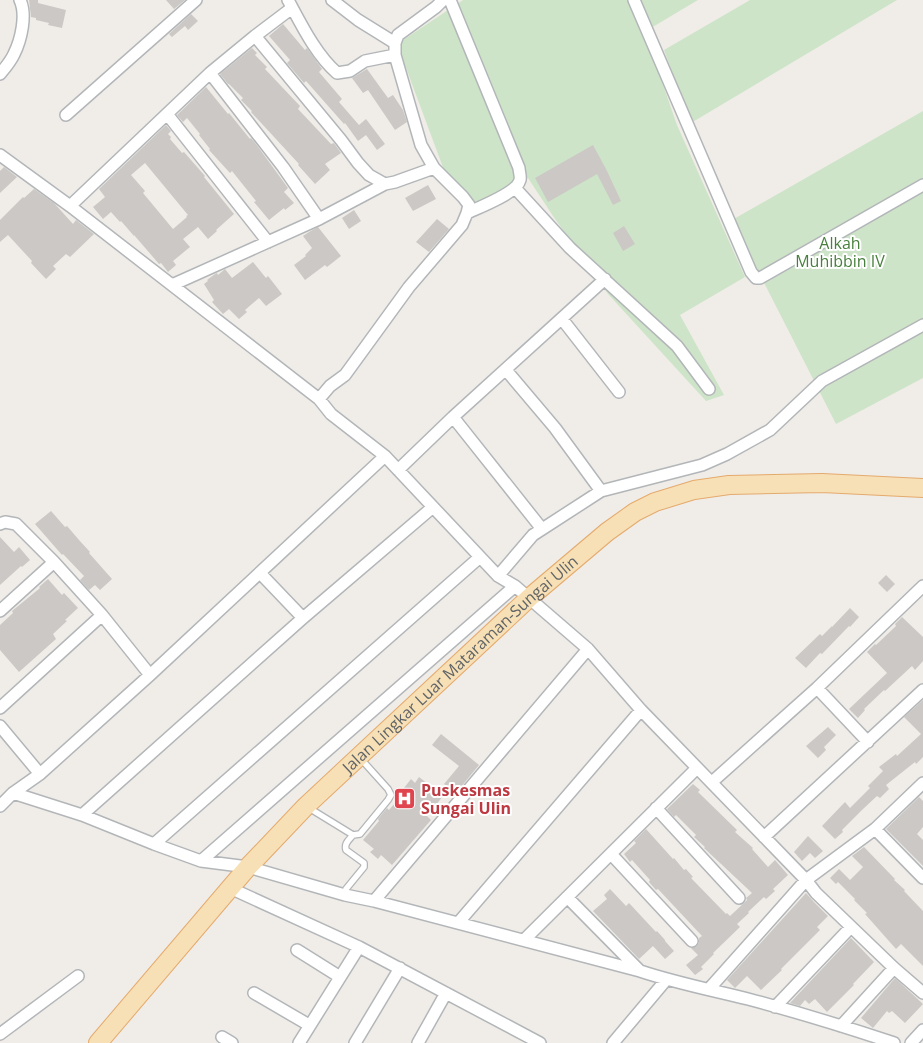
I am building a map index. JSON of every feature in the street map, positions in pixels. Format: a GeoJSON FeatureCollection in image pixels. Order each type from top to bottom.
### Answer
{"type":"FeatureCollection","features":[{"type":"Feature","properties":{"kind":"main road","name":"Jalan Lingkar Luar Mataraman-Sungai Ulin"},"geometry":{"type":"LineString","coordinates":[[98,1043],[248,867],[306,806],[529,598],[607,532],[635,512],[656,502],[694,490],[729,485],[822,484],[923,488]]}},
{"type":"Feature","properties":{"kind":"street"},"geometry":{"type":"LineString","coordinates":[[0,74],[14,55],[21,34],[23,6],[20,0]]}},
{"type":"Feature","properties":{"kind":"street"},"geometry":{"type":"LineString","coordinates":[[66,115],[196,0]]}},
{"type":"Feature","properties":{"kind":"street"},"geometry":{"type":"LineString","coordinates":[[332,0],[358,20],[395,43]]}},
{"type":"Feature","properties":{"kind":"street"},"geometry":{"type":"LineString","coordinates":[[319,399],[330,386],[345,375],[409,287],[462,225],[467,213],[469,205],[434,168],[421,145],[395,55],[395,43],[398,35],[436,7],[442,0]]}},
{"type":"Feature","properties":{"kind":"street"},"geometry":{"type":"LineString","coordinates":[[450,0],[519,168],[520,180],[515,188],[467,213]]}},
{"type":"Feature","properties":{"kind":"street"},"geometry":{"type":"LineString","coordinates":[[634,0],[750,272],[756,278],[760,278],[923,185]]}},
{"type":"Feature","properties":{"kind":"street"},"geometry":{"type":"LineString","coordinates":[[70,206],[210,73],[290,4],[313,44],[330,67],[337,73],[350,71],[365,61],[395,55]]}},
{"type":"Feature","properties":{"kind":"street"},"geometry":{"type":"LineString","coordinates":[[255,36],[358,163],[369,175],[385,184]]}},
{"type":"Feature","properties":{"kind":"street"},"geometry":{"type":"LineString","coordinates":[[210,73],[283,167],[319,219]]}},
{"type":"Feature","properties":{"kind":"street"},"geometry":{"type":"LineString","coordinates":[[168,114],[268,242]]}},
{"type":"Feature","properties":{"kind":"street"},"geometry":{"type":"LineString","coordinates":[[0,154],[319,399],[331,414],[385,456],[498,576],[515,586],[588,649],[641,710],[806,880],[816,893],[894,968],[922,990]]}},
{"type":"Feature","properties":{"kind":"street"},"geometry":{"type":"LineString","coordinates":[[172,285],[319,219],[385,184],[434,168]]}},
{"type":"Feature","properties":{"kind":"street"},"geometry":{"type":"LineString","coordinates":[[515,188],[570,248],[677,346],[710,389]]}},
{"type":"Feature","properties":{"kind":"street"},"geometry":{"type":"LineString","coordinates":[[398,470],[453,417],[605,279]]}},
{"type":"Feature","properties":{"kind":"street"},"geometry":{"type":"LineString","coordinates":[[562,319],[619,392]]}},
{"type":"Feature","properties":{"kind":"street"},"geometry":{"type":"LineString","coordinates":[[498,576],[533,535],[601,491],[702,465],[727,454],[770,430],[822,381],[923,325]]}},
{"type":"Feature","properties":{"kind":"street"},"geometry":{"type":"LineString","coordinates":[[506,370],[555,428],[601,491]]}},
{"type":"Feature","properties":{"kind":"street"},"geometry":{"type":"LineString","coordinates":[[453,417],[542,529]]}},
{"type":"Feature","properties":{"kind":"street"},"geometry":{"type":"LineString","coordinates":[[0,806],[13,793],[40,774],[150,675],[385,456]]}},
{"type":"Feature","properties":{"kind":"street"},"geometry":{"type":"LineString","coordinates":[[82,815],[303,618],[433,507]]}},
{"type":"Feature","properties":{"kind":"street"},"geometry":{"type":"LineString","coordinates":[[0,524],[5,522],[16,524],[54,562],[102,615],[150,675]]}},
{"type":"Feature","properties":{"kind":"street"},"geometry":{"type":"LineString","coordinates":[[154,844],[480,557]]}},
{"type":"Feature","properties":{"kind":"street"},"geometry":{"type":"LineString","coordinates":[[0,611],[54,562]]}},
{"type":"Feature","properties":{"kind":"street"},"geometry":{"type":"LineString","coordinates":[[260,573],[303,618]]}},
{"type":"Feature","properties":{"kind":"street"},"geometry":{"type":"LineString","coordinates":[[200,861],[515,586]]}},
{"type":"Feature","properties":{"kind":"street"},"geometry":{"type":"LineString","coordinates":[[712,782],[817,688],[922,589]]}},
{"type":"Feature","properties":{"kind":"street"},"geometry":{"type":"LineString","coordinates":[[0,708],[102,615]]}},
{"type":"Feature","properties":{"kind":"street"},"geometry":{"type":"LineString","coordinates":[[374,901],[588,649]]}},
{"type":"Feature","properties":{"kind":"street"},"geometry":{"type":"LineString","coordinates":[[817,688],[868,742]]}},
{"type":"Feature","properties":{"kind":"street"},"geometry":{"type":"LineString","coordinates":[[764,838],[923,690]]}},
{"type":"Feature","properties":{"kind":"street"},"geometry":{"type":"LineString","coordinates":[[458,923],[641,710]]}},
{"type":"Feature","properties":{"kind":"street"},"geometry":{"type":"LineString","coordinates":[[0,726],[40,774]]}},
{"type":"Feature","properties":{"kind":"street"},"geometry":{"type":"LineString","coordinates":[[524,940],[697,768]]}},
{"type":"Feature","properties":{"kind":"street"},"geometry":{"type":"LineString","coordinates":[[709,989],[806,880],[875,829],[923,784]]}},
{"type":"Feature","properties":{"kind":"street"},"geometry":{"type":"LineString","coordinates":[[13,793],[82,815],[200,861],[248,867],[345,895],[640,971],[666,980],[775,1006],[894,1043]]}},
{"type":"Feature","properties":{"kind":"street"},"geometry":{"type":"LineString","coordinates":[[656,808],[740,898]]}},
{"type":"Feature","properties":{"kind":"street"},"geometry":{"type":"LineString","coordinates":[[875,829],[923,878]]}},
{"type":"Feature","properties":{"kind":"street"},"geometry":{"type":"LineString","coordinates":[[611,854],[692,941]]}},
{"type":"Feature","properties":{"kind":"street"},"geometry":{"type":"LineString","coordinates":[[230,888],[358,947],[540,1043]]}},
{"type":"Feature","properties":{"kind":"street"},"geometry":{"type":"LineString","coordinates":[[567,897],[640,971]]}},
{"type":"Feature","properties":{"kind":"street"},"geometry":{"type":"LineString","coordinates":[[775,1006],[851,926]]}},
{"type":"Feature","properties":{"kind":"street"},"geometry":{"type":"LineString","coordinates":[[299,1043],[358,947]]}},
{"type":"Feature","properties":{"kind":"street"},"geometry":{"type":"LineString","coordinates":[[297,950],[340,977]]}},
{"type":"Feature","properties":{"kind":"street"},"geometry":{"type":"LineString","coordinates":[[354,1043],[400,968]]}},
{"type":"Feature","properties":{"kind":"street"},"geometry":{"type":"LineString","coordinates":[[841,1026],[894,968]]}},
{"type":"Feature","properties":{"kind":"street"},"geometry":{"type":"LineString","coordinates":[[0,1034],[78,976]]}},
{"type":"Feature","properties":{"kind":"street"},"geometry":{"type":"LineString","coordinates":[[613,1043],[666,980]]}},
{"type":"Feature","properties":{"kind":"street"},"geometry":{"type":"LineString","coordinates":[[254,993],[309,1025]]}},
{"type":"Feature","properties":{"kind":"street"},"geometry":{"type":"LineString","coordinates":[[418,1043],[446,993]]}},
{"type":"Feature","properties":{"kind":"street"},"geometry":{"type":"LineString","coordinates":[[911,1043],[923,1030]]}},
{"type":"Feature","properties":{"kind":"lane"},"geometry":{"type":"LineString","coordinates":[[345,895],[346,889],[364,867],[364,863],[346,850],[346,842],[353,835],[360,834],[391,795],[360,757]]}},
{"type":"Feature","properties":{"kind":"lane"},"geometry":{"type":"LineString","coordinates":[[306,806],[353,835]]}},
{"type":"Feature","properties":{"kind":"green space"},"geometry":{"type":"Polygon","coordinates":[[[463,0],[630,0],[653,56],[677,125],[745,277],[680,315],[724,395],[706,401],[608,294],[528,178],[472,207],[451,189],[399,49],[403,40],[463,0]]]}},
{"type":"Feature","properties":{"kind":"green space"},"geometry":{"type":"Polygon","coordinates":[[[640,0],[698,0],[651,28],[640,0]]]}},
{"type":"Feature","properties":{"kind":"green space"},"geometry":{"type":"Polygon","coordinates":[[[750,0],[897,0],[691,123],[664,50],[750,0]]]}},
{"type":"Feature","properties":{"kind":"green space","name":"Alkah Muhibbin IV"},"geometry":{"type":"Polygon","coordinates":[[[923,111],[923,378],[836,424],[732,220],[923,111]]]}},
{"type":"Feature","properties":{"kind":"building"},"geometry":{"type":"Polygon","coordinates":[[[29,0],[38,0],[38,3],[66,10],[62,28],[48,25],[49,23],[31,17],[29,0]]]}},
{"type":"Feature","properties":{"kind":"building"},"geometry":{"type":"Polygon","coordinates":[[[166,0],[185,0],[174,9],[166,0]]]}},
{"type":"Feature","properties":{"kind":"building"},"geometry":{"type":"Polygon","coordinates":[[[191,14],[198,21],[188,30],[185,26],[172,37],[169,34],[191,14]]]}},
{"type":"Feature","properties":{"kind":"building"},"geometry":{"type":"Polygon","coordinates":[[[283,24],[305,50],[307,48],[322,69],[319,72],[342,99],[339,102],[359,125],[366,119],[385,144],[377,150],[366,135],[358,141],[345,123],[306,81],[304,83],[287,63],[290,60],[269,36],[283,24]]]}},
{"type":"Feature","properties":{"kind":"building"},"geometry":{"type":"Polygon","coordinates":[[[252,48],[257,53],[255,55],[267,67],[265,69],[300,106],[298,109],[331,144],[334,143],[341,153],[325,164],[330,170],[315,184],[251,112],[241,100],[243,98],[220,74],[252,48]]]}},
{"type":"Feature","properties":{"kind":"building"},"geometry":{"type":"Polygon","coordinates":[[[367,69],[388,98],[393,95],[403,110],[407,122],[395,130],[368,90],[363,93],[352,78],[367,69]]]}},
{"type":"Feature","properties":{"kind":"building"},"geometry":{"type":"Polygon","coordinates":[[[206,87],[256,144],[288,188],[284,192],[294,203],[269,220],[232,171],[230,173],[209,150],[200,134],[187,118],[183,122],[177,115],[206,87]]]}},
{"type":"Feature","properties":{"kind":"building"},"geometry":{"type":"Polygon","coordinates":[[[166,125],[171,131],[168,134],[171,137],[170,139],[205,176],[234,214],[208,239],[198,227],[183,239],[190,247],[173,261],[176,265],[168,272],[111,212],[103,219],[93,207],[105,197],[99,189],[166,125]],[[145,163],[131,175],[145,191],[143,193],[173,229],[188,215],[145,163]]]}},
{"type":"Feature","properties":{"kind":"building"},"geometry":{"type":"Polygon","coordinates":[[[593,145],[621,201],[613,205],[597,174],[548,202],[535,178],[593,145]]]}},
{"type":"Feature","properties":{"kind":"building"},"geometry":{"type":"Polygon","coordinates":[[[4,167],[17,177],[0,193],[0,171],[4,167]]]}},
{"type":"Feature","properties":{"kind":"building"},"geometry":{"type":"Polygon","coordinates":[[[428,185],[436,199],[413,211],[405,198],[428,185]]]}},
{"type":"Feature","properties":{"kind":"building"},"geometry":{"type":"Polygon","coordinates":[[[34,189],[54,203],[73,224],[76,220],[94,234],[70,257],[66,254],[53,266],[56,269],[46,279],[8,235],[0,242],[0,220],[34,189]]]}},
{"type":"Feature","properties":{"kind":"building"},"geometry":{"type":"Polygon","coordinates":[[[354,210],[361,221],[349,229],[342,218],[354,210]]]}},
{"type":"Feature","properties":{"kind":"building"},"geometry":{"type":"Polygon","coordinates":[[[437,219],[449,229],[429,252],[416,242],[437,219]]]}},
{"type":"Feature","properties":{"kind":"building"},"geometry":{"type":"Polygon","coordinates":[[[624,226],[635,244],[623,251],[613,233],[624,226]]]}},
{"type":"Feature","properties":{"kind":"building"},"geometry":{"type":"Polygon","coordinates":[[[318,227],[341,256],[305,280],[294,265],[306,256],[312,248],[303,236],[318,227]]]}},
{"type":"Feature","properties":{"kind":"building"},"geometry":{"type":"Polygon","coordinates":[[[253,262],[266,278],[268,276],[282,294],[266,306],[259,298],[245,310],[247,312],[239,319],[229,309],[223,314],[212,302],[214,300],[204,284],[215,274],[217,273],[218,275],[225,269],[232,278],[253,262]]]}},
{"type":"Feature","properties":{"kind":"building"},"geometry":{"type":"Polygon","coordinates":[[[51,511],[65,527],[67,526],[112,579],[100,590],[95,585],[89,590],[80,580],[84,576],[62,555],[35,524],[51,511]]]}},
{"type":"Feature","properties":{"kind":"building"},"geometry":{"type":"Polygon","coordinates":[[[0,537],[14,552],[19,547],[30,560],[0,585],[0,537]]]}},
{"type":"Feature","properties":{"kind":"building"},"geometry":{"type":"Polygon","coordinates":[[[886,575],[895,584],[887,592],[878,583],[886,575]]]}},
{"type":"Feature","properties":{"kind":"building"},"geometry":{"type":"Polygon","coordinates":[[[48,579],[62,595],[64,593],[78,608],[53,634],[56,639],[19,672],[0,650],[0,625],[13,613],[12,611],[48,579]]]}},
{"type":"Feature","properties":{"kind":"building"},"geometry":{"type":"Polygon","coordinates":[[[850,608],[859,617],[806,668],[795,658],[820,634],[822,636],[832,627],[850,608]]]}},
{"type":"Feature","properties":{"kind":"building"},"geometry":{"type":"Polygon","coordinates":[[[902,617],[923,637],[923,661],[915,670],[912,666],[884,690],[864,709],[858,718],[849,709],[887,673],[867,652],[896,626],[895,624],[902,617]]]}},
{"type":"Feature","properties":{"kind":"building"},"geometry":{"type":"Polygon","coordinates":[[[923,700],[923,757],[886,785],[889,789],[880,798],[877,796],[835,839],[822,826],[845,802],[850,808],[870,788],[868,786],[883,771],[879,767],[896,754],[897,756],[921,734],[904,717],[923,700]]]}},
{"type":"Feature","properties":{"kind":"building"},"geometry":{"type":"Polygon","coordinates":[[[828,727],[836,735],[824,747],[826,750],[818,758],[806,746],[828,727]]]}},
{"type":"Feature","properties":{"kind":"building"},"geometry":{"type":"Polygon","coordinates":[[[441,734],[479,765],[456,793],[444,784],[459,766],[432,745],[441,734]]]}},
{"type":"Feature","properties":{"kind":"building"},"geometry":{"type":"Polygon","coordinates":[[[419,777],[443,796],[427,816],[431,820],[392,865],[381,855],[378,859],[370,852],[374,849],[363,840],[387,808],[389,810],[406,790],[404,788],[411,779],[415,783],[419,777]]]}},
{"type":"Feature","properties":{"kind":"building"},"geometry":{"type":"Polygon","coordinates":[[[693,784],[700,790],[698,792],[737,830],[735,832],[753,848],[768,867],[775,860],[788,875],[773,889],[775,891],[766,899],[764,897],[748,912],[737,924],[740,927],[713,953],[701,967],[703,969],[695,975],[686,965],[698,955],[691,948],[697,946],[699,938],[702,936],[658,889],[656,890],[649,882],[650,880],[632,860],[630,862],[624,854],[636,843],[634,841],[646,829],[684,870],[686,869],[693,877],[691,878],[726,914],[730,916],[747,900],[746,898],[752,893],[704,848],[694,837],[696,835],[676,815],[674,817],[667,809],[693,784]]]}},
{"type":"Feature","properties":{"kind":"building"},"geometry":{"type":"Polygon","coordinates":[[[919,797],[923,801],[923,827],[917,834],[923,840],[923,866],[886,829],[919,797]]]}},
{"type":"Feature","properties":{"kind":"building"},"geometry":{"type":"Polygon","coordinates":[[[808,836],[823,851],[815,858],[810,853],[802,861],[794,852],[808,836]]]}},
{"type":"Feature","properties":{"kind":"building"},"geometry":{"type":"Polygon","coordinates":[[[864,847],[923,911],[923,966],[901,944],[896,949],[865,914],[867,913],[855,899],[838,882],[836,884],[830,878],[839,869],[850,880],[863,867],[852,856],[864,847]]]}},
{"type":"Feature","properties":{"kind":"building"},"geometry":{"type":"Polygon","coordinates":[[[610,889],[626,906],[629,903],[674,951],[665,959],[653,946],[639,959],[593,911],[607,899],[604,895],[610,889]]]}},
{"type":"Feature","properties":{"kind":"building"},"geometry":{"type":"Polygon","coordinates":[[[806,893],[828,916],[817,927],[820,930],[761,990],[747,976],[735,988],[727,980],[806,893]]]}},
{"type":"Feature","properties":{"kind":"building"},"geometry":{"type":"Polygon","coordinates":[[[851,938],[874,962],[854,985],[827,1012],[815,999],[809,1004],[805,1000],[800,1006],[790,1003],[851,938]]]}},
{"type":"Feature","properties":{"kind":"building"},"geometry":{"type":"Polygon","coordinates":[[[895,978],[923,1004],[905,1023],[892,1011],[889,1013],[887,1011],[873,1028],[861,1018],[895,978]]]}},
{"type":"Feature","properties":{"kind":"place","name":"Puskesmas Sungai Ulin"},"geometry":{"type":"Point","coordinates":[405,799]}}]}
